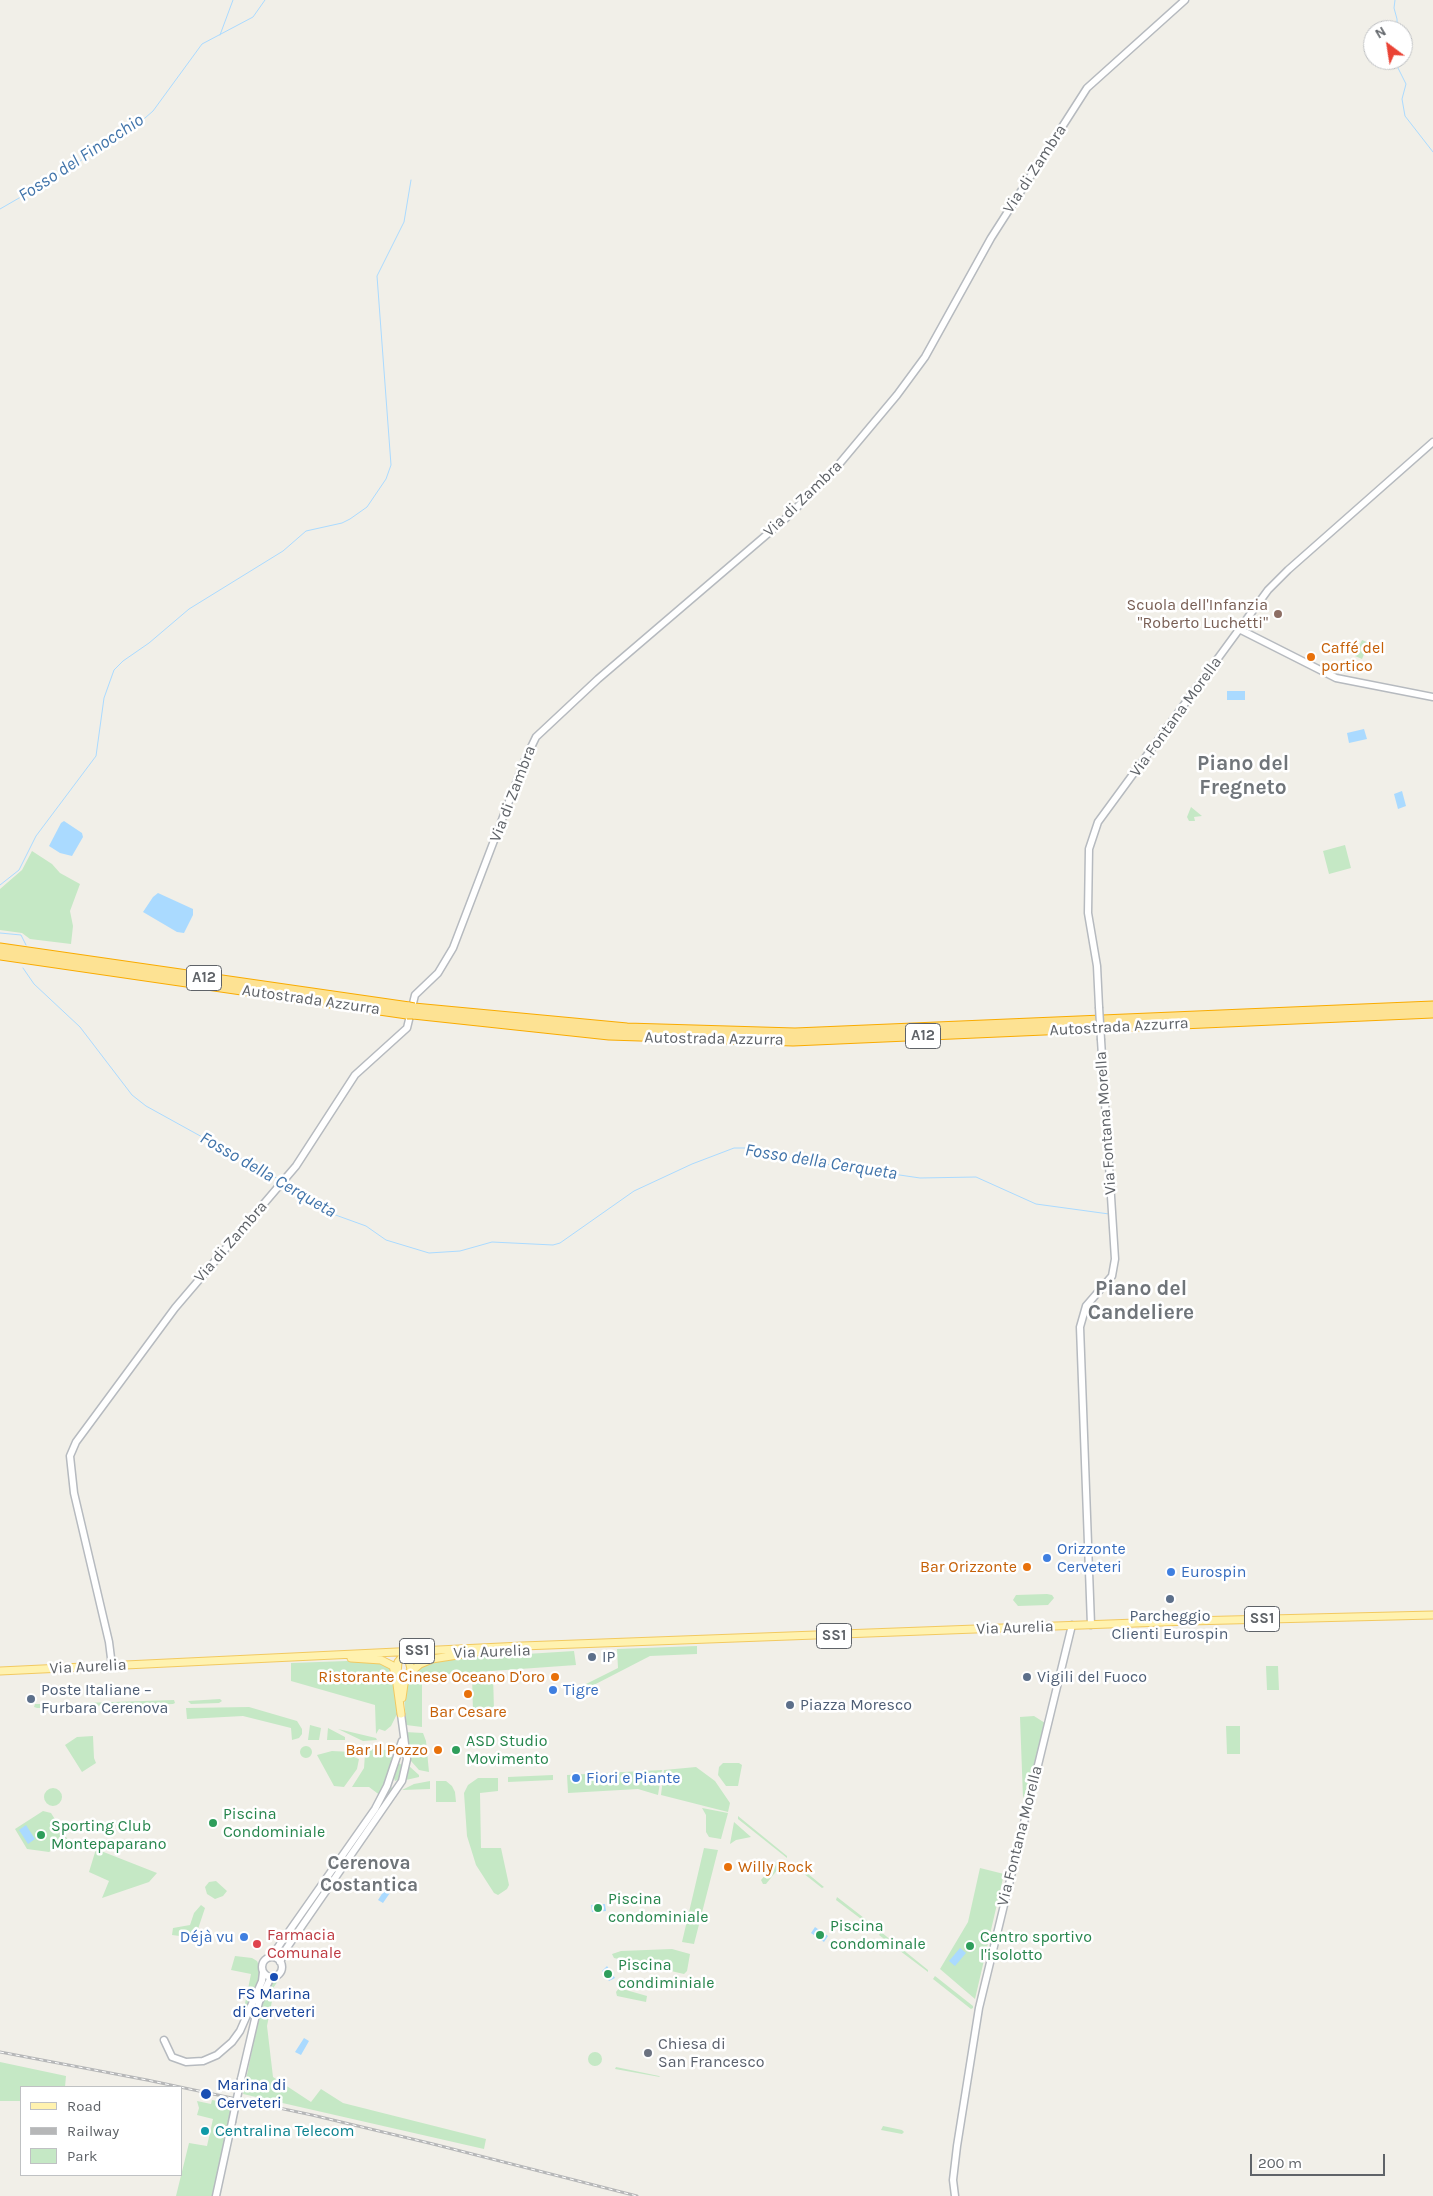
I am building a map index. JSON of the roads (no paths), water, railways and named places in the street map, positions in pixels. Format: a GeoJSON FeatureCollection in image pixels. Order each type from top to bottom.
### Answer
{"type":"FeatureCollection","features":[{"type":"Feature","properties":{"kind":"highway","name":"Autostrada Azzurra"},"geometry":{"type":"LineString","coordinates":[[0,948],[411,1011],[627,1028],[795,1033],[1433,1006]]}},
{"type":"Feature","properties":{"kind":"highway","name":"Autostrada Azzurra"},"geometry":{"type":"LineString","coordinates":[[0,955],[411,1011],[618,1036],[793,1041],[1433,1013]]}},
{"type":"Feature","properties":{"kind":"main road","name":"Via Aurelia"},"geometry":{"type":"LineString","coordinates":[[236,1660],[346,1658],[597,1645],[1091,1625],[1433,1615]]}},
{"type":"Feature","properties":{"kind":"main road","name":"Via Aurelia"},"geometry":{"type":"LineString","coordinates":[[0,1671],[324,1654],[597,1645]]}},
{"type":"Feature","properties":{"kind":"main road"},"geometry":{"type":"LineString","coordinates":[[324,1654],[404,1655],[500,1647]]}},
{"type":"Feature","properties":{"kind":"main road"},"geometry":{"type":"LineString","coordinates":[[409,1674],[420,1664],[432,1659],[477,1652]]}},
{"type":"Feature","properties":{"kind":"main road"},"geometry":{"type":"LineString","coordinates":[[400,1714],[403,1686],[409,1674],[410,1664],[404,1655]]}},
{"type":"Feature","properties":{"kind":"main road"},"geometry":{"type":"LineString","coordinates":[[396,1677],[398,1663],[404,1655]]}},
{"type":"Feature","properties":{"kind":"main road"},"geometry":{"type":"LineString","coordinates":[[346,1658],[385,1661],[393,1666],[400,1714]]}},
{"type":"Feature","properties":{"kind":"street","name":"Via di Zambra"},"geometry":{"type":"LineString","coordinates":[[112,1666],[109,1642],[78,1516],[72,1478],[71,1450],[175,1308],[303,1156],[353,1078],[407,1028],[415,995],[444,966],[475,894],[533,741],[584,692],[785,520],[830,475],[895,398],[924,357],[991,238],[1087,88],[1185,0]]}},
{"type":"Feature","properties":{"kind":"street","name":"Via Fontana Morella"},"geometry":{"type":"LineString","coordinates":[[1091,1625],[1080,1325],[1087,1304],[1112,1274],[1115,1259],[1097,966],[1088,913],[1089,852],[1094,833],[1100,819],[1263,596],[1282,576],[1433,442]]}},
{"type":"Feature","properties":{"kind":"street"},"geometry":{"type":"LineString","coordinates":[[1239,629],[1336,678],[1433,697]]}},
{"type":"Feature","properties":{"kind":"street","name":"Via Fontana Morella"},"geometry":{"type":"LineString","coordinates":[[955,2196],[953,2180],[957,2146],[979,2008],[1072,1626]]}},
{"type":"Feature","properties":{"kind":"street"},"geometry":{"type":"LineString","coordinates":[[216,2196],[260,2002],[271,1977],[280,1973],[280,1962],[286,1950],[400,1786],[407,1759],[400,1714]]}},
{"type":"Feature","properties":{"kind":"street"},"geometry":{"type":"LineString","coordinates":[[164,2040],[172,2057],[186,2062],[203,2060],[221,2052],[240,2032],[262,1981],[263,1963],[271,1957],[378,1805],[390,1778],[403,1734]]}},
{"type":"Feature","properties":{"kind":"street"},"geometry":{"type":"LineString","coordinates":[[271,1957],[280,1962]]}},
{"type":"Feature","properties":{"kind":"street"},"geometry":{"type":"LineString","coordinates":[[263,1972],[271,1977]]}},
{"type":"Feature","properties":{"kind":"water"},"geometry":{"type":"Polygon","coordinates":[[[1227,691],[1245,691],[1245,700],[1227,700],[1227,691]]]}},
{"type":"Feature","properties":{"kind":"water"},"geometry":{"type":"Polygon","coordinates":[[[1364,729],[1367,739],[1349,743],[1347,733],[1364,729]]]}},
{"type":"Feature","properties":{"kind":"water"},"geometry":{"type":"Polygon","coordinates":[[[1402,791],[1406,806],[1398,809],[1394,794],[1402,791]]]}},
{"type":"Feature","properties":{"kind":"water"},"geometry":{"type":"Polygon","coordinates":[[[64,821],[82,833],[83,837],[72,856],[60,853],[49,846],[61,823],[64,821]]]}},
{"type":"Feature","properties":{"kind":"water"},"geometry":{"type":"Polygon","coordinates":[[[158,893],[193,909],[193,915],[184,933],[177,932],[143,912],[158,893]]]}},
{"type":"Feature","properties":{"kind":"water"},"geometry":{"type":"Polygon","coordinates":[[[26,1825],[35,1839],[28,1844],[19,1830],[26,1825]]]}},
{"type":"Feature","properties":{"kind":"water"},"geometry":{"type":"Polygon","coordinates":[[[387,1886],[392,1890],[383,1903],[378,1900],[387,1886]]]}},
{"type":"Feature","properties":{"kind":"water","name":"Piscina condominiale"},"geometry":{"type":"Polygon","coordinates":[[[605,1904],[606,1911],[592,1912],[591,1905],[605,1904]]]}},
{"type":"Feature","properties":{"kind":"water","name":"Piscina condominale"},"geometry":{"type":"Polygon","coordinates":[[[815,1927],[828,1936],[824,1942],[811,1933],[815,1927]]]}},
{"type":"Feature","properties":{"kind":"water"},"geometry":{"type":"Polygon","coordinates":[[[960,1948],[966,1953],[955,1966],[949,1961],[960,1948]]]}},
{"type":"Feature","properties":{"kind":"water","name":"Piscina condiminiale"},"geometry":{"type":"Polygon","coordinates":[[[607,1966],[615,1978],[609,1981],[602,1971],[607,1966]]]}},
{"type":"Feature","properties":{"kind":"water"},"geometry":{"type":"Polygon","coordinates":[[[304,2038],[309,2041],[301,2055],[295,2052],[304,2038]]]}},
{"type":"Feature","properties":{"kind":"waterway"},"geometry":{"type":"LineString","coordinates":[[220,35],[233,0]]}},
{"type":"Feature","properties":{"kind":"waterway","name":"Fosso del Finocchio"},"geometry":{"type":"LineString","coordinates":[[0,209],[71,168],[100,146],[137,125],[153,111],[202,44],[253,17],[265,0]]}},
{"type":"Feature","properties":{"kind":"waterway"},"geometry":{"type":"LineString","coordinates":[[1395,0],[1394,8],[1397,20]]}},
{"type":"Feature","properties":{"kind":"waterway"},"geometry":{"type":"LineString","coordinates":[[1399,70],[1406,84],[1402,99],[1405,116],[1433,152]]}},
{"type":"Feature","properties":{"kind":"waterway"},"geometry":{"type":"LineString","coordinates":[[0,885],[19,870],[36,836],[96,756],[104,698],[114,670],[189,609],[283,551],[306,531],[342,523],[350,519],[367,507],[386,479],[391,465],[377,276],[404,222],[411,180]]}},
{"type":"Feature","properties":{"kind":"waterway","name":"Fosso della Cerqueta"},"geometry":{"type":"LineString","coordinates":[[0,933],[21,935],[26,945]]}},
{"type":"Feature","properties":{"kind":"waterway","name":"Fosso della Cerqueta"},"geometry":{"type":"LineString","coordinates":[[23,968],[34,984],[80,1027],[132,1095],[146,1106],[280,1180]]}},
{"type":"Feature","properties":{"kind":"waterway","name":"Fosso della Cerqueta"},"geometry":{"type":"LineString","coordinates":[[285,1184],[302,1199],[330,1213],[366,1226],[386,1240],[429,1253],[460,1251],[492,1242],[553,1245],[560,1243],[634,1191],[692,1164],[734,1148],[752,1148],[804,1161],[920,1178],[976,1177],[1036,1204],[1109,1214]]}},
{"type":"Feature","properties":{"kind":"railway"},"geometry":{"type":"LineString","coordinates":[[0,2052],[175,2086]]}},
{"type":"Feature","properties":{"kind":"railway"},"geometry":{"type":"LineString","coordinates":[[182,2087],[312,2115],[637,2196]]}},
{"type":"Feature","properties":{"kind":"place","name":"Scuola dell'Infanzia \"Roberto Luchetti\""},"geometry":{"type":"Point","coordinates":[1278,614]}},
{"type":"Feature","properties":{"kind":"place","name":"Caffé del portico"},"geometry":{"type":"Point","coordinates":[1311,657]}},
{"type":"Feature","properties":{"kind":"place","name":"Orizzonte Cerveteri"},"geometry":{"type":"Point","coordinates":[1047,1558]}},
{"type":"Feature","properties":{"kind":"place","name":"Bar Orizzonte"},"geometry":{"type":"Point","coordinates":[1027,1567]}},
{"type":"Feature","properties":{"kind":"place","name":"Eurospin"},"geometry":{"type":"Point","coordinates":[1171,1572]}},
{"type":"Feature","properties":{"kind":"place","name":"Parcheggio Clienti Eurospin"},"geometry":{"type":"Point","coordinates":[1170,1599]}},
{"type":"Feature","properties":{"kind":"place","name":"IP"},"geometry":{"type":"Point","coordinates":[592,1657]}},
{"type":"Feature","properties":{"kind":"place","name":"Ristorante Cinese Oceano D'oro"},"geometry":{"type":"Point","coordinates":[555,1677]}},
{"type":"Feature","properties":{"kind":"place","name":"Vigili del Fuoco"},"geometry":{"type":"Point","coordinates":[1027,1677]}},
{"type":"Feature","properties":{"kind":"place","name":"Tigre"},"geometry":{"type":"Point","coordinates":[553,1690]}},
{"type":"Feature","properties":{"kind":"place","name":"Bar Cesare"},"geometry":{"type":"Point","coordinates":[468,1694]}},
{"type":"Feature","properties":{"kind":"place","name":"Poste Italiane – Furbara Cerenova"},"geometry":{"type":"Point","coordinates":[31,1699]}},
{"type":"Feature","properties":{"kind":"place","name":"Piazza Moresco"},"geometry":{"type":"Point","coordinates":[790,1705]}},
{"type":"Feature","properties":{"kind":"place","name":"Bar Il Pozzo"},"geometry":{"type":"Point","coordinates":[438,1750]}},
{"type":"Feature","properties":{"kind":"place","name":"ASD Studio Movimento"},"geometry":{"type":"Point","coordinates":[456,1750]}},
{"type":"Feature","properties":{"kind":"place","name":"Fiori e Piante"},"geometry":{"type":"Point","coordinates":[576,1778]}},
{"type":"Feature","properties":{"kind":"place","name":"Piscina Condominiale"},"geometry":{"type":"Point","coordinates":[213,1823]}},
{"type":"Feature","properties":{"kind":"place","name":"Sporting Club Montepaparano"},"geometry":{"type":"Point","coordinates":[41,1835]}},
{"type":"Feature","properties":{"kind":"place","name":"Willy Rock"},"geometry":{"type":"Point","coordinates":[728,1867]}},
{"type":"Feature","properties":{"kind":"place","name":"Piscina condominiale"},"geometry":{"type":"Point","coordinates":[598,1908]}},
{"type":"Feature","properties":{"kind":"place","name":"Piscina condominale"},"geometry":{"type":"Point","coordinates":[820,1935]}},
{"type":"Feature","properties":{"kind":"place","name":"Déjà vu"},"geometry":{"type":"Point","coordinates":[244,1937]}},
{"type":"Feature","properties":{"kind":"place","name":"Farmacia Comunale"},"geometry":{"type":"Point","coordinates":[257,1944]}},
{"type":"Feature","properties":{"kind":"place","name":"Centro sportivo l'isolotto"},"geometry":{"type":"Point","coordinates":[970,1946]}},
{"type":"Feature","properties":{"kind":"place","name":"Piscina condiminiale"},"geometry":{"type":"Point","coordinates":[608,1974]}},
{"type":"Feature","properties":{"kind":"place","name":"FS Marina di Cerveteri"},"geometry":{"type":"Point","coordinates":[274,1977]}},
{"type":"Feature","properties":{"kind":"place","name":"Chiesa di San Francesco"},"geometry":{"type":"Point","coordinates":[648,2053]}},
{"type":"Feature","properties":{"kind":"place","name":"Marina di Cerveteri"},"geometry":{"type":"Point","coordinates":[206,2094]}},
{"type":"Feature","properties":{"kind":"place","name":"Centralina Telecom"},"geometry":{"type":"Point","coordinates":[205,2131]}},
{"type":"Feature","properties":{"kind":"district","name":"Piano del Fregneto"},"geometry":{"type":"Point","coordinates":[1243,776]}},
{"type":"Feature","properties":{"kind":"district","name":"Piano del Candeliere"},"geometry":{"type":"Point","coordinates":[1141,1301]}},
{"type":"Feature","properties":{"kind":"district","name":"Cerenova Costantica"},"geometry":{"type":"Point","coordinates":[369,1875]}}]}
